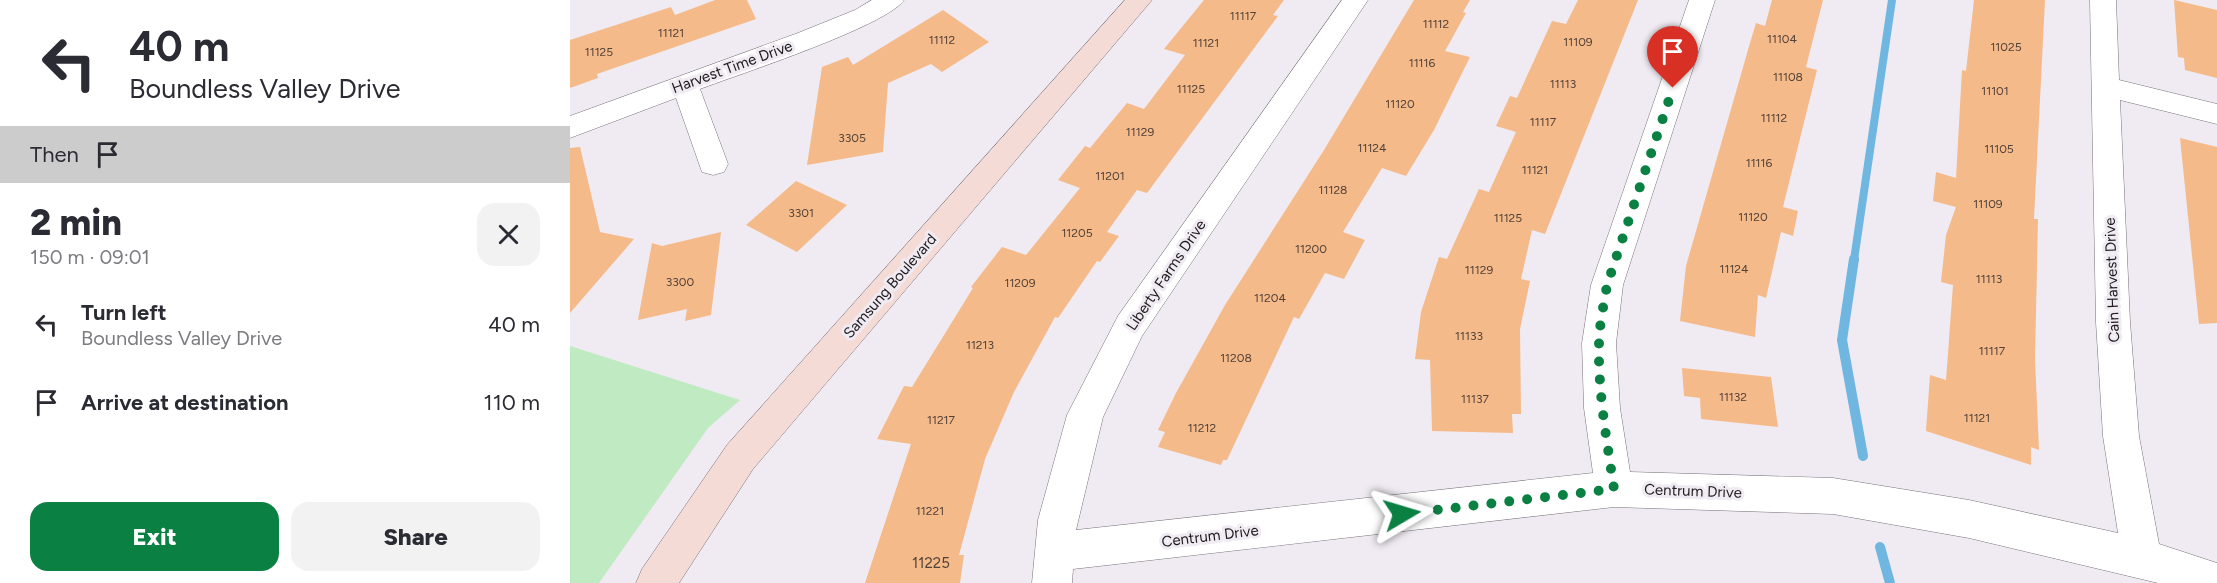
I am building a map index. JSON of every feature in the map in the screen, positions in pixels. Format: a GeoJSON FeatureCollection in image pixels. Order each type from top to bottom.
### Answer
{"type":"FeatureCollection","features":[{"type":"Feature","properties":{"kind":"street","name":"Harvest Time Drive"},"geometry":{"type":"LineString","coordinates":[[570,127],[826,32],[864,16],[891,0]]}},
{"type":"Feature","properties":{"kind":"street","name":"Samsung Boulevard"},"geometry":{"type":"LineString","coordinates":[[656,583],[740,457],[1139,0]]}},
{"type":"Feature","properties":{"kind":"street","name":"Liberty Farms Drive"},"geometry":{"type":"LineString","coordinates":[[1053,568],[1057,520],[1085,415],[1130,326],[1355,0]]}},
{"type":"Feature","properties":{"kind":"street"},"geometry":{"type":"LineString","coordinates":[[1614,489],[1602,408],[1599,343],[1607,285],[1702,0]]}},
{"type":"Feature","properties":{"kind":"street","name":"Cain Harvest Drive"},"geometry":{"type":"LineString","coordinates":[[2103,0],[2113,322],[2121,436],[2142,558]]}},
{"type":"Feature","properties":{"kind":"street"},"geometry":{"type":"LineString","coordinates":[[685,85],[713,164]]}},
{"type":"Feature","properties":{"kind":"street"},"geometry":{"type":"LineString","coordinates":[[2106,87],[2217,114]]}},
{"type":"Feature","properties":{"kind":"street","name":"Centrum Drive"},"geometry":{"type":"LineString","coordinates":[[1053,568],[1614,489],[1833,496],[1969,519],[2142,558],[2216,583]]}},
{"type":"Feature","properties":{"kind":"green space"},"geometry":{"type":"Polygon","coordinates":[[[570,346],[740,400],[708,428],[599,583],[570,583],[570,346]]]}},
{"type":"Feature","properties":{"kind":"building"},"geometry":{"type":"Polygon","coordinates":[[[715,0],[747,0],[756,19],[597,74],[598,78],[570,88],[570,40],[671,7],[675,15],[715,0]]]}},
{"type":"Feature","properties":{"kind":"building"},"geometry":{"type":"Polygon","coordinates":[[[1204,0],[1284,0],[1273,15],[1278,16],[1147,193],[1137,190],[1107,232],[1119,236],[1100,262],[1097,261],[1058,318],[1055,317],[1014,392],[985,459],[959,555],[964,555],[960,583],[865,583],[911,444],[877,439],[904,386],[912,387],[973,288],[971,287],[1002,247],[1026,255],[1080,188],[1058,180],[1085,146],[1090,148],[1127,103],[1144,109],[1185,55],[1164,49],[1204,0]]]}},
{"type":"Feature","properties":{"kind":"building"},"geometry":{"type":"Polygon","coordinates":[[[1414,0],[1470,0],[1463,12],[1466,13],[1445,51],[1470,57],[1434,130],[1406,176],[1382,168],[1343,232],[1365,240],[1344,279],[1325,273],[1299,319],[1294,317],[1227,460],[1223,460],[1221,465],[1158,447],[1165,432],[1158,430],[1225,305],[1324,150],[1414,0]]]}},
{"type":"Feature","properties":{"kind":"building"},"geometry":{"type":"Polygon","coordinates":[[[1578,0],[1638,0],[1545,234],[1532,230],[1521,279],[1530,281],[1520,329],[1521,414],[1512,414],[1513,433],[1432,431],[1430,360],[1415,359],[1421,312],[1439,257],[1447,259],[1479,189],[1489,192],[1516,132],[1496,126],[1510,96],[1517,98],[1552,21],[1566,24],[1578,0]]]}},
{"type":"Feature","properties":{"kind":"building"},"geometry":{"type":"Polygon","coordinates":[[[1772,0],[1823,0],[1806,67],[1817,70],[1783,207],[1798,211],[1793,236],[1781,232],[1766,298],[1758,295],[1755,337],[1680,321],[1686,266],[1756,23],[1765,26],[1772,0]]]}},
{"type":"Feature","properties":{"kind":"building"},"geometry":{"type":"Polygon","coordinates":[[[1974,0],[2045,0],[2034,219],[2038,219],[2035,359],[2039,450],[2031,447],[2031,465],[1926,431],[1930,375],[1946,380],[1953,285],[1941,282],[1946,235],[1956,207],[1933,201],[1936,172],[1956,178],[1962,70],[1966,71],[1974,0]]]}},
{"type":"Feature","properties":{"kind":"building"},"geometry":{"type":"Polygon","coordinates":[[[2174,0],[2217,10],[2217,78],[2185,70],[2184,58],[2178,57],[2174,0]]]}},
{"type":"Feature","properties":{"kind":"building"},"geometry":{"type":"Polygon","coordinates":[[[943,10],[989,42],[942,72],[931,64],[888,83],[883,152],[807,165],[822,67],[848,57],[853,65],[943,10]]]}},
{"type":"Feature","properties":{"kind":"building"},"geometry":{"type":"Polygon","coordinates":[[[2180,138],[2217,147],[2217,323],[2199,324],[2180,138]]]}},
{"type":"Feature","properties":{"kind":"building"},"geometry":{"type":"Polygon","coordinates":[[[580,147],[600,232],[634,239],[570,313],[570,148],[580,147]]]}},
{"type":"Feature","properties":{"kind":"building"},"geometry":{"type":"Polygon","coordinates":[[[796,181],[847,205],[797,252],[746,225],[796,181]]]}},
{"type":"Feature","properties":{"kind":"building"},"geometry":{"type":"Polygon","coordinates":[[[721,232],[711,315],[685,321],[687,309],[638,320],[652,243],[662,246],[721,232]]]}},
{"type":"Feature","properties":{"kind":"building"},"geometry":{"type":"Polygon","coordinates":[[[1682,368],[1771,377],[1778,427],[1701,419],[1700,398],[1684,396],[1682,368]]]}},
{"type":"Feature","properties":{"kind":"waterway"},"geometry":{"type":"LineString","coordinates":[[1854,260],[1892,0]]}},
{"type":"Feature","properties":{"kind":"waterway"},"geometry":{"type":"LineString","coordinates":[[1854,259],[1842,340],[1863,456]]}},
{"type":"Feature","properties":{"kind":"waterway"},"geometry":{"type":"LineString","coordinates":[[1880,547],[1890,583]]}},
{"type":"Feature","properties":{"kind":"route"},"geometry":{"type":"LineString","coordinates":[[1402,514],[1614,489],[1602,408],[1599,343],[1604,304],[1607,285],[1673,88]]}}]}
